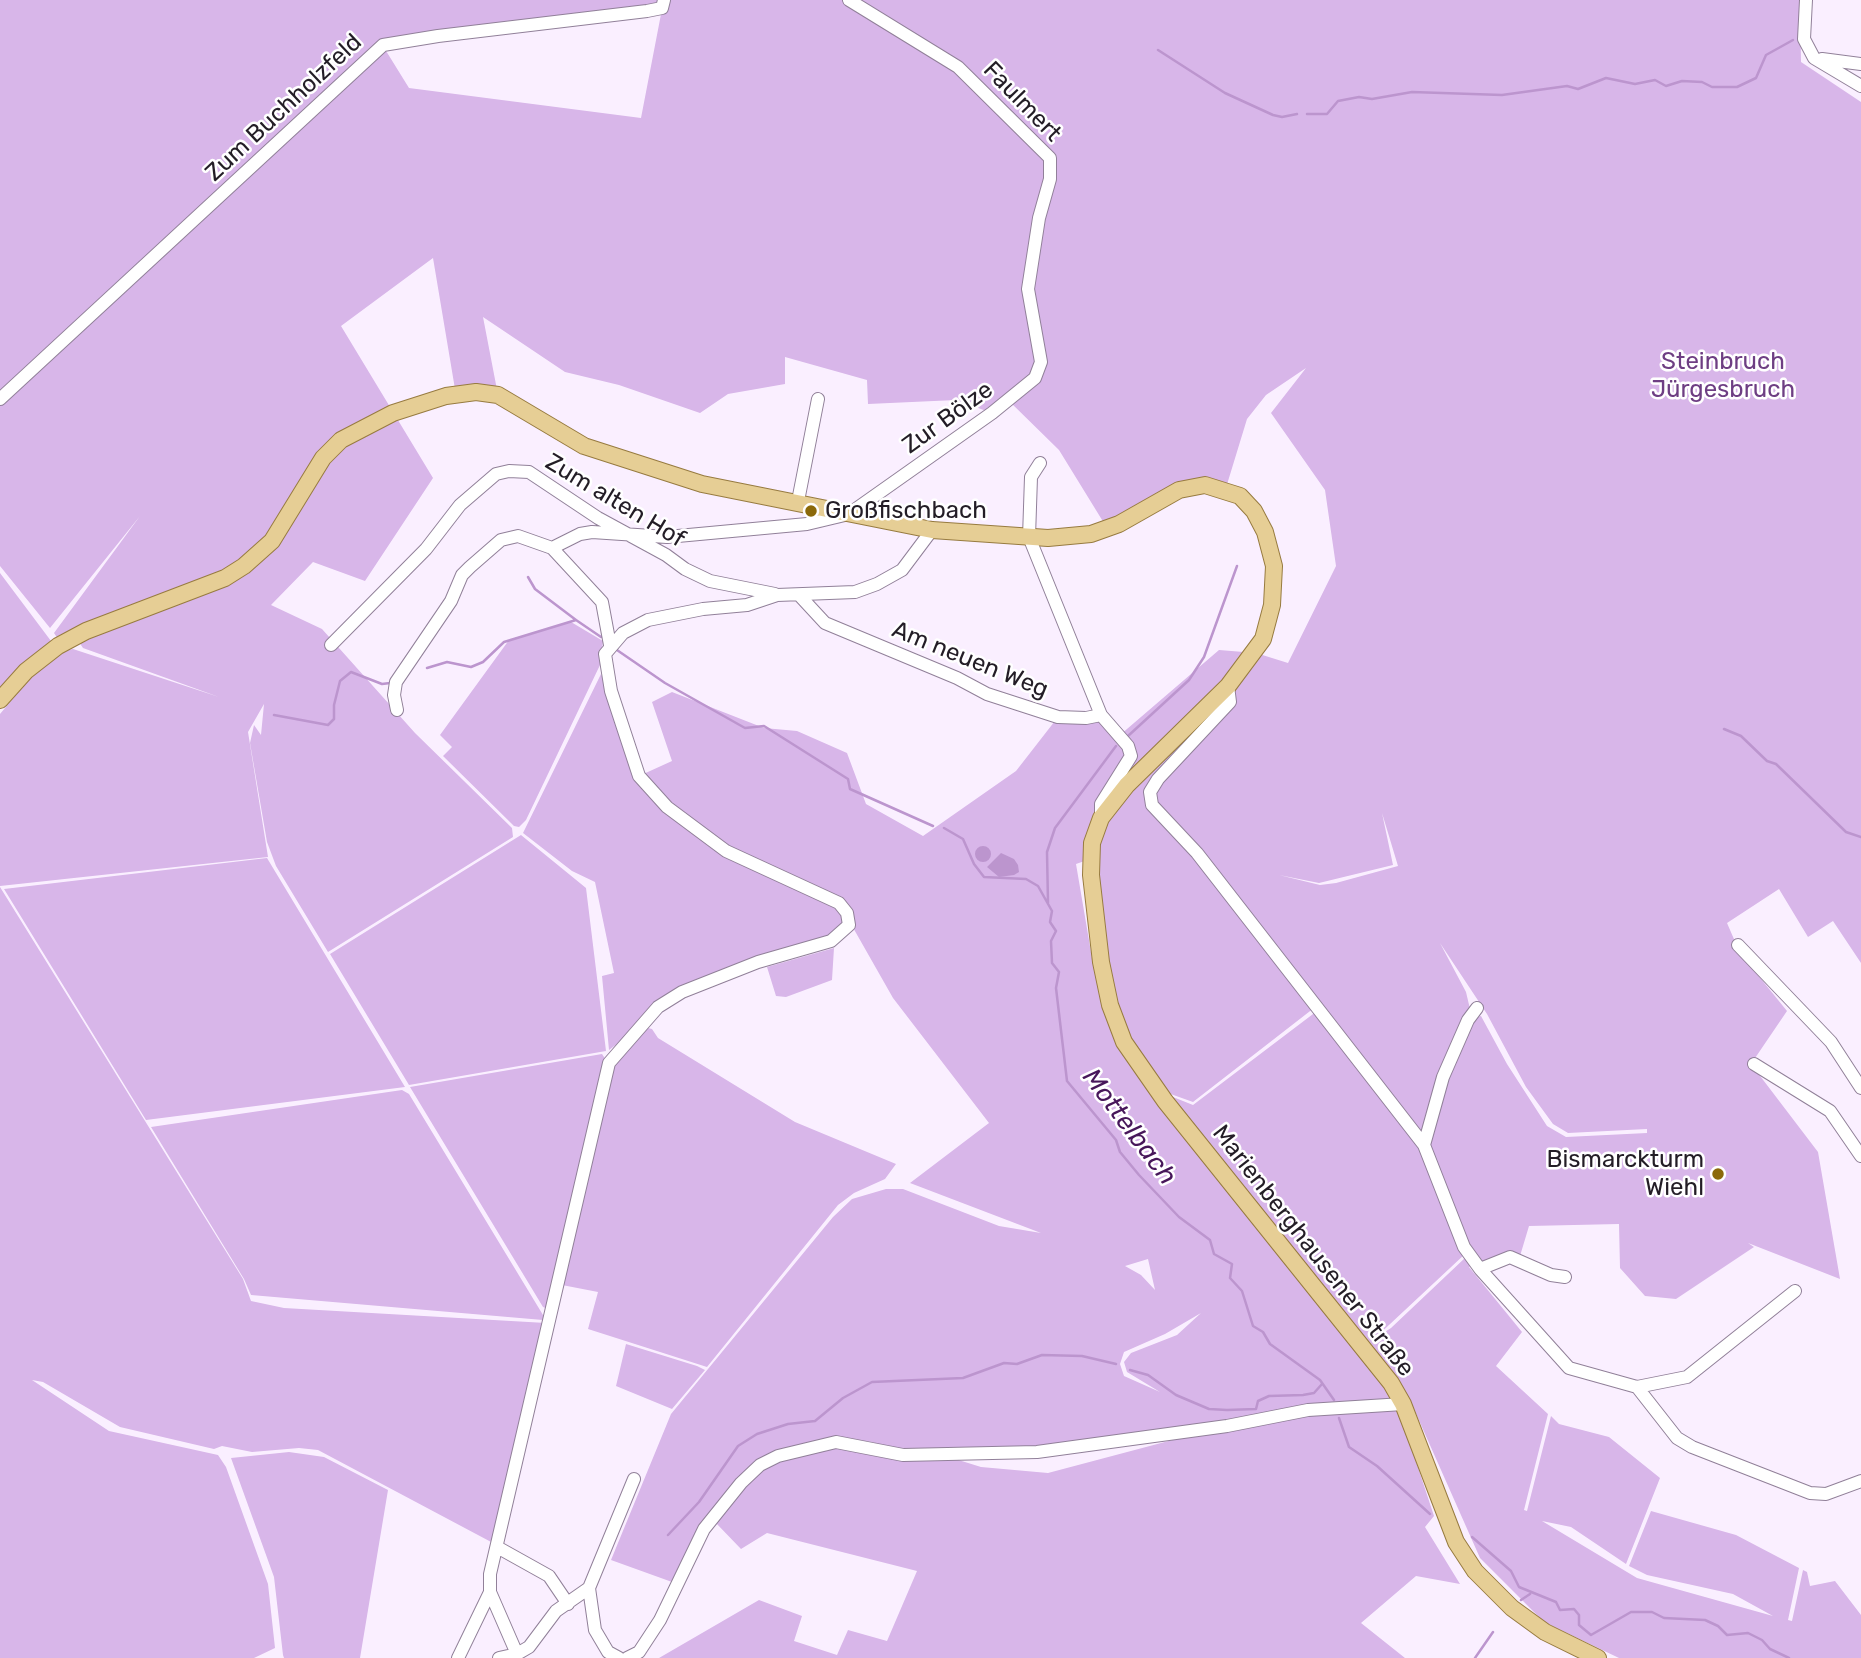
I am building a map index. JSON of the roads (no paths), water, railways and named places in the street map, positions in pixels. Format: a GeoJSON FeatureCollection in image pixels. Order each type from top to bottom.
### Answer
{"type":"FeatureCollection","features":[{"type":"Feature","properties":{"kind":"main road"},"geometry":{"type":"LineString","coordinates":[[0,700],[26,671],[58,646],[86,631],[225,578],[244,566],[272,541],[323,458],[341,440],[393,413],[446,396],[476,393],[498,396],[584,446],[641,467],[702,484],[932,530],[1048,538],[1091,534],[1119,524],[1179,490],[1205,485],[1240,496],[1254,511],[1265,532],[1274,566],[1272,605],[1264,639],[1228,686],[1127,785],[1101,818]]}},
{"type":"Feature","properties":{"kind":"main road","name":"Marienberghausener Straße"},"geometry":{"type":"LineString","coordinates":[[1101,818],[1092,843],[1091,876],[1095,915],[1110,1005],[1124,1042],[1165,1101],[1391,1383],[1403,1404],[1456,1542],[1475,1571],[1512,1608],[1534,1624],[1598,1658]]}},
{"type":"Feature","properties":{"kind":"street","name":"Zum Buchholzfeld"},"geometry":{"type":"LineString","coordinates":[[0,400],[383,45],[647,11],[662,8],[664,0]]}},
{"type":"Feature","properties":{"kind":"street","name":"Faulmert"},"geometry":{"type":"LineString","coordinates":[[849,0],[958,66],[1050,158],[1050,179],[1039,218],[1028,289],[1038,336]]}},
{"type":"Feature","properties":{"kind":"street"},"geometry":{"type":"LineString","coordinates":[[1806,0],[1804,38],[1814,58],[1861,86]]}},
{"type":"Feature","properties":{"kind":"street"},"geometry":{"type":"LineString","coordinates":[[1814,58],[1861,64]]}},
{"type":"Feature","properties":{"kind":"street","name":"Zur Bölze"},"geometry":{"type":"LineString","coordinates":[[849,514],[992,413],[1035,378],[1041,362],[1038,336]]}},
{"type":"Feature","properties":{"kind":"street"},"geometry":{"type":"LineString","coordinates":[[797,501],[818,399]]}},
{"type":"Feature","properties":{"kind":"street"},"geometry":{"type":"LineString","coordinates":[[1040,463],[1031,477],[1029,537],[1101,715],[1128,746],[1131,756],[1101,804],[1101,818]]}},
{"type":"Feature","properties":{"kind":"street","name":"Zum alten Hof"},"geometry":{"type":"LineString","coordinates":[[331,645],[426,549],[460,506],[496,474],[509,471],[530,472],[630,536],[710,581],[777,594],[800,596],[855,592],[877,584],[902,570],[932,530]]}},
{"type":"Feature","properties":{"kind":"street"},"geometry":{"type":"LineString","coordinates":[[552,548],[580,534],[667,537],[807,524],[849,514]]}},
{"type":"Feature","properties":{"kind":"street"},"geometry":{"type":"LineString","coordinates":[[397,710],[394,695],[396,682],[444,612],[470,567],[502,540],[517,536],[552,548],[602,602],[610,645]]}},
{"type":"Feature","properties":{"kind":"street"},"geometry":{"type":"LineString","coordinates":[[517,1654],[490,1592],[490,1574],[608,1063],[658,1007],[682,992],[758,962],[831,941],[849,925],[848,912],[839,903],[726,851],[667,807],[639,776],[606,674],[605,654],[623,633],[648,620],[703,609],[747,606],[777,594]]}},
{"type":"Feature","properties":{"kind":"street","name":"Am neuen Weg"},"geometry":{"type":"LineString","coordinates":[[800,596],[825,623],[987,694],[1058,717],[1086,718],[1101,715]]}},
{"type":"Feature","properties":{"kind":"street"},"geometry":{"type":"LineString","coordinates":[[1228,686],[1230,702],[1158,779],[1150,792],[1153,805],[1197,853],[1424,1145],[1464,1247],[1480,1269],[1569,1368],[1637,1387],[1687,1377],[1795,1291]]}},
{"type":"Feature","properties":{"kind":"street"},"geometry":{"type":"LineString","coordinates":[[1738,946],[1831,1042],[1861,1088]]}},
{"type":"Feature","properties":{"kind":"street"},"geometry":{"type":"LineString","coordinates":[[1424,1145],[1443,1077],[1468,1020],[1477,1008]]}},
{"type":"Feature","properties":{"kind":"street"},"geometry":{"type":"LineString","coordinates":[[1754,1064],[1830,1111],[1861,1156]]}},
{"type":"Feature","properties":{"kind":"street"},"geometry":{"type":"LineString","coordinates":[[1480,1269],[1510,1257],[1551,1275],[1565,1277]]}},
{"type":"Feature","properties":{"kind":"street"},"geometry":{"type":"LineString","coordinates":[[1637,1387],[1664,1424],[1677,1438],[1692,1447],[1810,1493],[1826,1494],[1861,1481]]}},
{"type":"Feature","properties":{"kind":"street"},"geometry":{"type":"LineString","coordinates":[[627,1658],[639,1652],[660,1620],[704,1529],[741,1483],[760,1465],[778,1456],[836,1442],[903,1455],[1037,1452],[1214,1428],[1308,1410],[1403,1404]]}},
{"type":"Feature","properties":{"kind":"street"},"geometry":{"type":"LineString","coordinates":[[499,1658],[517,1654],[529,1647],[556,1611],[589,1588],[634,1479]]}},
{"type":"Feature","properties":{"kind":"street"},"geometry":{"type":"LineString","coordinates":[[497,1547],[549,1576],[568,1604]]}},
{"type":"Feature","properties":{"kind":"street"},"geometry":{"type":"LineString","coordinates":[[589,1588],[595,1630],[608,1652],[619,1658]]}},
{"type":"Feature","properties":{"kind":"street"},"geometry":{"type":"LineString","coordinates":[[458,1658],[490,1592]]}},
{"type":"Feature","properties":{"kind":"waterway"},"geometry":{"type":"LineString","coordinates":[[1307,114],[1327,114],[1338,101],[1359,97],[1372,99],[1412,92],[1502,95],[1567,86],[1578,89],[1606,78],[1635,84],[1655,80],[1666,86],[1682,81],[1702,82],[1712,87],[1737,87],[1756,78],[1766,55],[1793,40]]}},
{"type":"Feature","properties":{"kind":"waterway"},"geometry":{"type":"LineString","coordinates":[[1158,50],[1225,93],[1273,115],[1282,117],[1297,114]]}},
{"type":"Feature","properties":{"kind":"waterway"},"geometry":{"type":"LineString","coordinates":[[1128,736],[1189,680],[1204,657],[1237,566]]}},
{"type":"Feature","properties":{"kind":"waterway"},"geometry":{"type":"LineString","coordinates":[[528,577],[535,589],[576,620]]}},
{"type":"Feature","properties":{"kind":"waterway","name":"Mottelbach"},"geometry":{"type":"LineString","coordinates":[[427,668],[447,662],[471,667],[483,662],[504,642],[576,620],[601,637]]}},
{"type":"Feature","properties":{"kind":"waterway","name":"Mottelbach"},"geometry":{"type":"LineString","coordinates":[[614,648],[665,683],[745,728],[764,726],[848,779],[850,789],[933,826]]}},
{"type":"Feature","properties":{"kind":"waterway"},"geometry":{"type":"LineString","coordinates":[[274,715],[328,725],[334,719],[334,705],[340,681],[351,672],[382,684],[390,683]]}},
{"type":"Feature","properties":{"kind":"waterway"},"geometry":{"type":"LineString","coordinates":[[1724,729],[1741,736],[1767,761],[1776,764],[1846,832],[1861,837]]}},
{"type":"Feature","properties":{"kind":"waterway"},"geometry":{"type":"LineString","coordinates":[[1048,903],[1047,852],[1055,828],[1116,746]]}},
{"type":"Feature","properties":{"kind":"waterway","name":"Mottelbach"},"geometry":{"type":"LineString","coordinates":[[944,828],[963,839],[974,864],[984,877],[1026,879],[1038,886],[1052,911],[1050,922],[1056,931],[1051,941],[1052,963],[1059,972],[1056,988],[1067,1081],[1116,1140],[1120,1152],[1139,1175],[1179,1217],[1210,1240],[1214,1254],[1232,1264],[1230,1278],[1242,1291],[1253,1326],[1263,1332],[1270,1344],[1320,1380],[1334,1400]]}},
{"type":"Feature","properties":{"kind":"waterway"},"geometry":{"type":"LineString","coordinates":[[668,1535],[699,1502],[738,1446],[757,1434],[788,1424],[815,1421],[843,1398],[872,1382],[963,1378],[1004,1363],[1017,1364],[1042,1355],[1082,1356],[1116,1364]]}},
{"type":"Feature","properties":{"kind":"waterway"},"geometry":{"type":"LineString","coordinates":[[1130,1370],[1148,1375],[1176,1395],[1209,1409],[1256,1409],[1258,1401],[1269,1396],[1314,1393],[1322,1384]]}},
{"type":"Feature","properties":{"kind":"waterway","name":"Mottelbach"},"geometry":{"type":"LineString","coordinates":[[1339,1418],[1349,1447],[1377,1466],[1430,1514]]}},
{"type":"Feature","properties":{"kind":"waterway","name":"Mottelbach"},"geometry":{"type":"LineString","coordinates":[[1472,1537],[1511,1571],[1519,1587],[1556,1602],[1560,1610],[1574,1609],[1579,1615],[1579,1625],[1591,1635],[1631,1612],[1652,1612],[1664,1618],[1705,1620],[1718,1626],[1727,1635],[1748,1633],[1762,1640],[1770,1649],[1789,1658]]}},
{"type":"Feature","properties":{"kind":"waterway"},"geometry":{"type":"LineString","coordinates":[[1521,1600],[1530,1594]]}},
{"type":"Feature","properties":{"kind":"waterway"},"geometry":{"type":"LineString","coordinates":[[1475,1658],[1493,1632]]}},
{"type":"Feature","properties":{"kind":"place","name":"Großfischbach"},"geometry":{"type":"Point","coordinates":[811,511]}},
{"type":"Feature","properties":{"kind":"place","name":"Bismarckturm Wiehl"},"geometry":{"type":"Point","coordinates":[1718,1174]}},
{"type":"Feature","properties":{"kind":"park label","name":"Steinbruch Jürgesbruch"},"geometry":{"type":"Point","coordinates":[1723,376]}}]}
